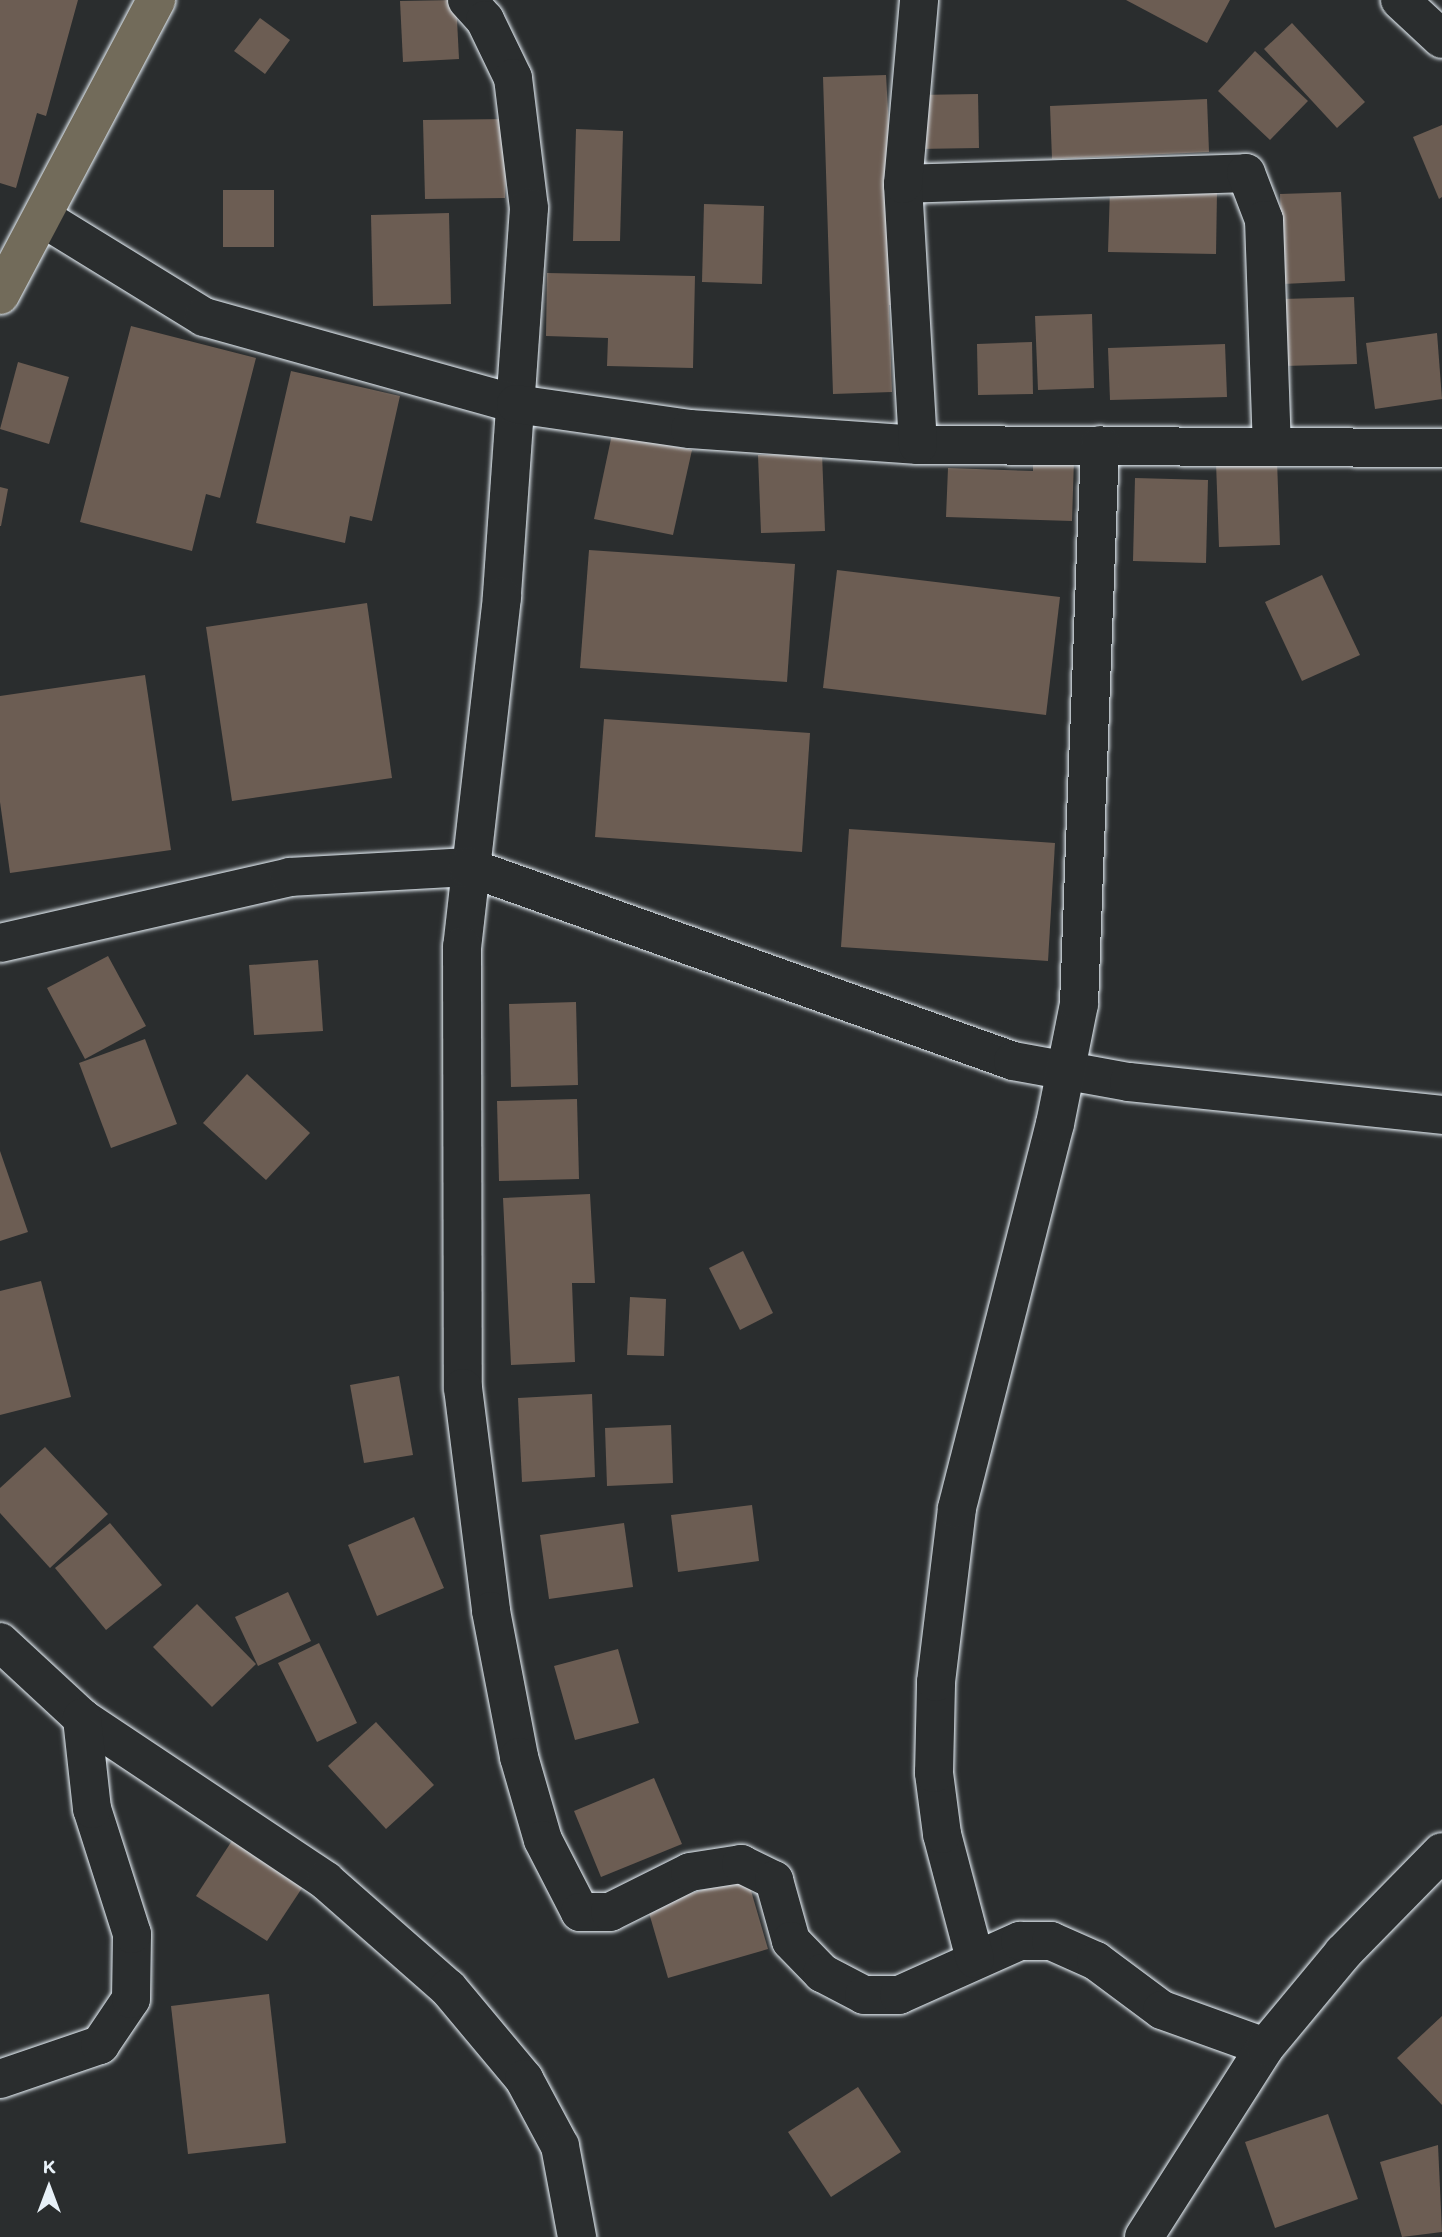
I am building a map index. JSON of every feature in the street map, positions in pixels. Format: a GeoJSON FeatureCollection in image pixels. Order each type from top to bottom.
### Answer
{"type":"FeatureCollection","features":[{"type":"Feature","properties":{"kind":"main road"},"geometry":{"type":"LineString","coordinates":[[0,295],[156,0]]}},
{"type":"Feature","properties":{"kind":"street"},"geometry":{"type":"LineString","coordinates":[[467,0],[485,20],[513,78],[529,208],[502,597],[468,866],[460,1293],[472,1492],[519,1757],[566,1891],[580,1912],[610,1912],[690,1872],[741,1864],[774,1880],[791,1941],[822,1973],[864,1995],[899,1995],[1020,1941],[1051,1941],[1096,1961],[1162,2010],[1265,2047]]}},
{"type":"Feature","properties":{"kind":"street"},"geometry":{"type":"LineString","coordinates":[[918,445],[902,184],[919,0]]}},
{"type":"Feature","properties":{"kind":"street"},"geometry":{"type":"LineString","coordinates":[[1400,0],[1442,39]]}},
{"type":"Feature","properties":{"kind":"street"},"geometry":{"type":"LineString","coordinates":[[902,184],[1246,173],[1264,220],[1272,446]]}},
{"type":"Feature","properties":{"kind":"street"},"geometry":{"type":"LineString","coordinates":[[43,218],[204,317],[516,404],[690,429],[918,445],[1442,448]]}},
{"type":"Feature","properties":{"kind":"street"},"geometry":{"type":"LineString","coordinates":[[975,1959],[951,1872],[934,1773],[944,1592],[975,1424],[1066,1073],[1079,1004],[1100,445]]}},
{"type":"Feature","properties":{"kind":"street"},"geometry":{"type":"LineString","coordinates":[[0,943],[290,877],[468,866],[961,1047],[1066,1073],[1442,1115]]}},
{"type":"Feature","properties":{"kind":"street"},"geometry":{"type":"LineString","coordinates":[[0,1642],[82,1718],[326,1881],[448,1988],[524,2079],[560,2146],[577,2237]]}},
{"type":"Feature","properties":{"kind":"street"},"geometry":{"type":"LineString","coordinates":[[0,2079],[100,2045],[131,1999],[132,1934],[92,1809],[82,1718]]}},
{"type":"Feature","properties":{"kind":"street"},"geometry":{"type":"LineString","coordinates":[[1144,2237],[1265,2047],[1343,1953],[1442,1853]]}},
{"type":"Feature","properties":{"kind":"building"},"geometry":{"type":"Polygon","coordinates":[[[0,0],[78,0],[46,116],[37,113],[16,188],[0,183],[0,0]]]}},
{"type":"Feature","properties":{"kind":"building"},"geometry":{"type":"Polygon","coordinates":[[[456,0],[459,59],[403,62],[400,1],[456,0]]]}},
{"type":"Feature","properties":{"kind":"building"},"geometry":{"type":"Polygon","coordinates":[[[1126,0],[1230,0],[1207,43],[1126,0]]]}},
{"type":"Feature","properties":{"kind":"building"},"geometry":{"type":"Polygon","coordinates":[[[260,18],[290,40],[265,74],[234,51],[260,18]]]}},
{"type":"Feature","properties":{"kind":"building"},"geometry":{"type":"Polygon","coordinates":[[[1292,23],[1365,102],[1337,128],[1264,49],[1292,23]]]}},
{"type":"Feature","properties":{"kind":"building"},"geometry":{"type":"Polygon","coordinates":[[[1255,51],[1308,101],[1270,140],[1218,91],[1255,51]]]}},
{"type":"Feature","properties":{"kind":"building"},"geometry":{"type":"Polygon","coordinates":[[[886,75],[899,305],[889,305],[892,392],[833,394],[823,77],[886,75]]]}},
{"type":"Feature","properties":{"kind":"building"},"geometry":{"type":"Polygon","coordinates":[[[978,94],[979,148],[917,149],[916,95],[978,94]]]}},
{"type":"Feature","properties":{"kind":"building"},"geometry":{"type":"Polygon","coordinates":[[[1207,99],[1209,152],[1052,159],[1050,106],[1207,99]]]}},
{"type":"Feature","properties":{"kind":"building"},"geometry":{"type":"Polygon","coordinates":[[[508,119],[505,198],[425,199],[423,120],[508,119]]]}},
{"type":"Feature","properties":{"kind":"building"},"geometry":{"type":"Polygon","coordinates":[[[1442,125],[1442,197],[1439,199],[1413,137],[1442,125]]]}},
{"type":"Feature","properties":{"kind":"building"},"geometry":{"type":"Polygon","coordinates":[[[576,129],[623,131],[620,241],[573,241],[576,129]]]}},
{"type":"Feature","properties":{"kind":"building"},"geometry":{"type":"Polygon","coordinates":[[[1110,188],[1217,190],[1216,254],[1108,252],[1110,188]]]}},
{"type":"Feature","properties":{"kind":"building"},"geometry":{"type":"Polygon","coordinates":[[[223,190],[274,190],[274,247],[223,247],[223,190]]]}},
{"type":"Feature","properties":{"kind":"building"},"geometry":{"type":"Polygon","coordinates":[[[1341,192],[1345,281],[1283,284],[1280,194],[1341,192]]]}},
{"type":"Feature","properties":{"kind":"building"},"geometry":{"type":"Polygon","coordinates":[[[704,204],[764,206],[762,284],[702,282],[704,204]]]}},
{"type":"Feature","properties":{"kind":"building"},"geometry":{"type":"Polygon","coordinates":[[[449,213],[451,304],[373,306],[371,215],[449,213]]]}},
{"type":"Feature","properties":{"kind":"building"},"geometry":{"type":"Polygon","coordinates":[[[547,273],[695,276],[693,368],[607,366],[608,338],[546,336],[547,273]]]}},
{"type":"Feature","properties":{"kind":"building"},"geometry":{"type":"Polygon","coordinates":[[[1354,297],[1357,364],[1285,366],[1282,299],[1354,297]]]}},
{"type":"Feature","properties":{"kind":"building"},"geometry":{"type":"Polygon","coordinates":[[[1092,314],[1094,388],[1038,390],[1035,316],[1092,314]]]}},
{"type":"Feature","properties":{"kind":"building"},"geometry":{"type":"Polygon","coordinates":[[[131,326],[256,358],[220,498],[206,494],[192,551],[80,522],[131,326]]]}},
{"type":"Feature","properties":{"kind":"building"},"geometry":{"type":"Polygon","coordinates":[[[1437,333],[1442,399],[1375,409],[1366,343],[1437,333]]]}},
{"type":"Feature","properties":{"kind":"building"},"geometry":{"type":"Polygon","coordinates":[[[1032,342],[1033,394],[978,395],[977,344],[1032,342]]]}},
{"type":"Feature","properties":{"kind":"building"},"geometry":{"type":"Polygon","coordinates":[[[1225,344],[1227,397],[1110,400],[1108,348],[1225,344]]]}},
{"type":"Feature","properties":{"kind":"building"},"geometry":{"type":"Polygon","coordinates":[[[18,362],[69,377],[49,444],[0,429],[18,362]]]}},
{"type":"Feature","properties":{"kind":"building"},"geometry":{"type":"Polygon","coordinates":[[[291,371],[400,396],[372,521],[350,516],[345,543],[256,523],[291,371]]]}},
{"type":"Feature","properties":{"kind":"building"},"geometry":{"type":"Polygon","coordinates":[[[612,434],[692,450],[673,535],[594,519],[612,434]]]}},
{"type":"Feature","properties":{"kind":"building"},"geometry":{"type":"Polygon","coordinates":[[[822,453],[825,531],[761,533],[758,455],[822,453]]]}},
{"type":"Feature","properties":{"kind":"building"},"geometry":{"type":"Polygon","coordinates":[[[1033,459],[1074,459],[1072,521],[946,517],[948,468],[1033,471],[1033,459]]]}},
{"type":"Feature","properties":{"kind":"building"},"geometry":{"type":"Polygon","coordinates":[[[1277,460],[1280,545],[1219,547],[1216,462],[1277,460]]]}},
{"type":"Feature","properties":{"kind":"building"},"geometry":{"type":"Polygon","coordinates":[[[1135,478],[1208,480],[1206,563],[1133,561],[1135,478]]]}},
{"type":"Feature","properties":{"kind":"building"},"geometry":{"type":"Polygon","coordinates":[[[0,487],[8,489],[1,526],[0,526],[0,487]]]}},
{"type":"Feature","properties":{"kind":"building"},"geometry":{"type":"Polygon","coordinates":[[[589,550],[795,564],[787,682],[580,668],[589,550]]]}},
{"type":"Feature","properties":{"kind":"building"},"geometry":{"type":"Polygon","coordinates":[[[837,570],[1060,597],[1046,715],[823,688],[837,570]]]}},
{"type":"Feature","properties":{"kind":"building"},"geometry":{"type":"Polygon","coordinates":[[[1322,575],[1360,655],[1302,681],[1265,602],[1322,575]]]}},
{"type":"Feature","properties":{"kind":"building"},"geometry":{"type":"Polygon","coordinates":[[[367,603],[392,778],[232,801],[206,627],[367,603]]]}},
{"type":"Feature","properties":{"kind":"building"},"geometry":{"type":"Polygon","coordinates":[[[145,675],[171,850],[10,873],[0,802],[0,696],[145,675]]]}},
{"type":"Feature","properties":{"kind":"building"},"geometry":{"type":"Polygon","coordinates":[[[604,719],[810,733],[802,852],[595,837],[604,719]]]}},
{"type":"Feature","properties":{"kind":"building"},"geometry":{"type":"Polygon","coordinates":[[[849,829],[1055,843],[1048,961],[841,947],[849,829]]]}},
{"type":"Feature","properties":{"kind":"building"},"geometry":{"type":"Polygon","coordinates":[[[108,956],[146,1026],[85,1059],[47,988],[108,956]]]}},
{"type":"Feature","properties":{"kind":"building"},"geometry":{"type":"Polygon","coordinates":[[[318,960],[323,1031],[254,1035],[249,965],[318,960]]]}},
{"type":"Feature","properties":{"kind":"building"},"geometry":{"type":"Polygon","coordinates":[[[576,1002],[578,1085],[511,1087],[509,1004],[576,1002]]]}},
{"type":"Feature","properties":{"kind":"building"},"geometry":{"type":"Polygon","coordinates":[[[145,1039],[177,1124],[111,1148],[79,1063],[145,1039]]]}},
{"type":"Feature","properties":{"kind":"building"},"geometry":{"type":"Polygon","coordinates":[[[247,1074],[310,1133],[266,1180],[203,1123],[247,1074]]]}},
{"type":"Feature","properties":{"kind":"building"},"geometry":{"type":"Polygon","coordinates":[[[577,1099],[579,1179],[499,1181],[497,1101],[577,1099]]]}},
{"type":"Feature","properties":{"kind":"building"},"geometry":{"type":"Polygon","coordinates":[[[0,1151],[28,1232],[0,1241],[0,1151]]]}},
{"type":"Feature","properties":{"kind":"building"},"geometry":{"type":"Polygon","coordinates":[[[590,1194],[595,1283],[572,1283],[575,1362],[511,1365],[503,1198],[590,1194]]]}},
{"type":"Feature","properties":{"kind":"building"},"geometry":{"type":"Polygon","coordinates":[[[743,1251],[773,1313],[740,1330],[709,1268],[743,1251]]]}},
{"type":"Feature","properties":{"kind":"building"},"geometry":{"type":"Polygon","coordinates":[[[41,1281],[71,1397],[0,1415],[0,1291],[41,1281]]]}},
{"type":"Feature","properties":{"kind":"building"},"geometry":{"type":"Polygon","coordinates":[[[630,1297],[666,1299],[664,1356],[627,1355],[630,1297]]]}},
{"type":"Feature","properties":{"kind":"building"},"geometry":{"type":"Polygon","coordinates":[[[399,1376],[413,1455],[364,1463],[350,1385],[399,1376]]]}},
{"type":"Feature","properties":{"kind":"building"},"geometry":{"type":"Polygon","coordinates":[[[592,1394],[595,1477],[522,1482],[518,1398],[592,1394]]]}},
{"type":"Feature","properties":{"kind":"building"},"geometry":{"type":"Polygon","coordinates":[[[671,1425],[673,1483],[607,1486],[605,1428],[671,1425]]]}},
{"type":"Feature","properties":{"kind":"building"},"geometry":{"type":"Polygon","coordinates":[[[45,1447],[108,1514],[50,1568],[0,1513],[0,1488],[45,1447]]]}},
{"type":"Feature","properties":{"kind":"building"},"geometry":{"type":"Polygon","coordinates":[[[752,1505],[759,1561],[678,1572],[671,1515],[752,1505]]]}},
{"type":"Feature","properties":{"kind":"building"},"geometry":{"type":"Polygon","coordinates":[[[414,1517],[444,1588],[377,1616],[348,1545],[414,1517]]]}},
{"type":"Feature","properties":{"kind":"building"},"geometry":{"type":"Polygon","coordinates":[[[110,1523],[162,1585],[106,1630],[55,1568],[110,1523]]]}},
{"type":"Feature","properties":{"kind":"building"},"geometry":{"type":"Polygon","coordinates":[[[624,1523],[633,1587],[549,1599],[540,1535],[624,1523]]]}},
{"type":"Feature","properties":{"kind":"building"},"geometry":{"type":"Polygon","coordinates":[[[288,1592],[311,1641],[258,1666],[235,1617],[288,1592]]]}},
{"type":"Feature","properties":{"kind":"building"},"geometry":{"type":"Polygon","coordinates":[[[197,1604],[256,1664],[212,1707],[153,1647],[197,1604]]]}},
{"type":"Feature","properties":{"kind":"building"},"geometry":{"type":"Polygon","coordinates":[[[319,1643],[357,1723],[317,1742],[278,1663],[319,1643]]]}},
{"type":"Feature","properties":{"kind":"building"},"geometry":{"type":"Polygon","coordinates":[[[618,1649],[639,1723],[575,1740],[554,1666],[618,1649]]]}},
{"type":"Feature","properties":{"kind":"building"},"geometry":{"type":"Polygon","coordinates":[[[376,1722],[434,1785],[386,1829],[328,1766],[376,1722]]]}},
{"type":"Feature","properties":{"kind":"building"},"geometry":{"type":"Polygon","coordinates":[[[654,1778],[682,1844],[601,1877],[574,1811],[654,1778]]]}},
{"type":"Feature","properties":{"kind":"building"},"geometry":{"type":"Polygon","coordinates":[[[237,1833],[308,1879],[267,1941],[196,1896],[237,1833]]]}},
{"type":"Feature","properties":{"kind":"building"},"geometry":{"type":"Polygon","coordinates":[[[747,1877],[768,1949],[668,1978],[647,1906],[747,1877]]]}},
{"type":"Feature","properties":{"kind":"building"},"geometry":{"type":"Polygon","coordinates":[[[269,1994],[286,2143],[188,2154],[171,2006],[269,1994]]]}},
{"type":"Feature","properties":{"kind":"building"},"geometry":{"type":"Polygon","coordinates":[[[1442,2016],[1442,2105],[1397,2058],[1442,2016]]]}},
{"type":"Feature","properties":{"kind":"building"},"geometry":{"type":"Polygon","coordinates":[[[858,2087],[901,2152],[831,2197],[788,2132],[858,2087]]]}},
{"type":"Feature","properties":{"kind":"building"},"geometry":{"type":"Polygon","coordinates":[[[1328,2114],[1358,2199],[1275,2228],[1245,2142],[1328,2114]]]}},
{"type":"Feature","properties":{"kind":"building"},"geometry":{"type":"Polygon","coordinates":[[[1438,2145],[1442,2232],[1402,2237],[1380,2162],[1438,2145]]]}}]}
